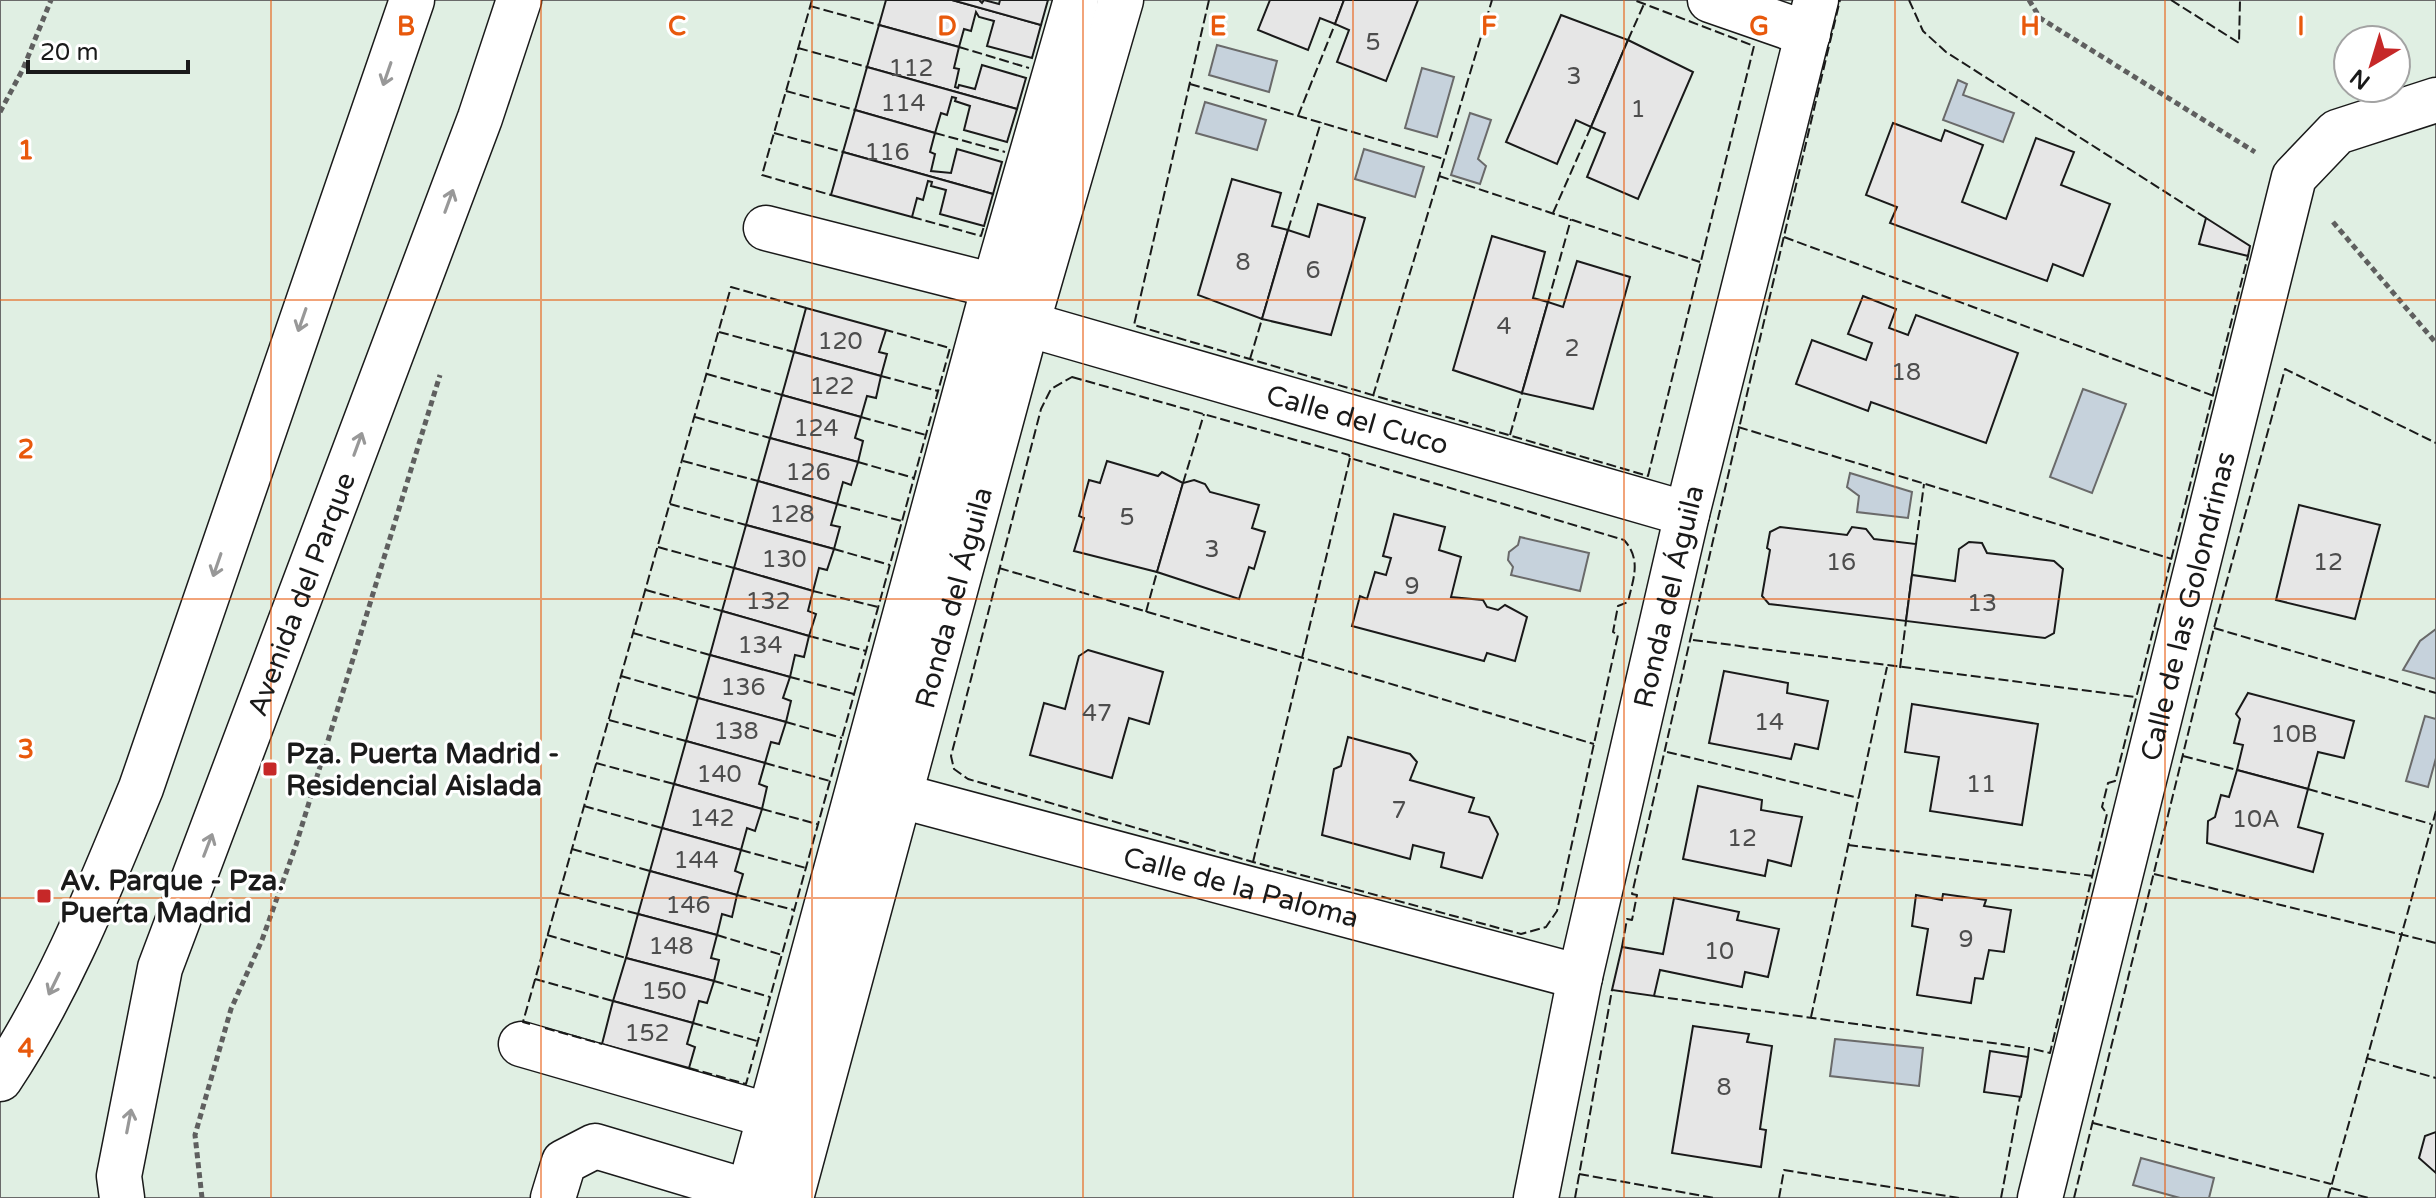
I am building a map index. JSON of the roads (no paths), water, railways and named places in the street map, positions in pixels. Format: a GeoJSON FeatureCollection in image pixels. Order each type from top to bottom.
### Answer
{"type":"FeatureCollection","features":[{"type":"Feature","properties":{"kind":"street"},"geometry":{"type":"LineString","coordinates":[[0,1079],[31,1030],[89,914],[141,788],[412,0]]}},
{"type":"Feature","properties":{"kind":"street","name":"Avenida del Parque"},"geometry":{"type":"LineString","coordinates":[[122,1198],[119,1176],[160,968],[463,162],[519,0]]}},
{"type":"Feature","properties":{"kind":"street"},"geometry":{"type":"LineString","coordinates":[[553,1198],[564,1162],[595,1146],[759,1195],[767,1115],[1019,302],[1076,0]]}},
{"type":"Feature","properties":{"kind":"street","name":"Ronda del Águila"},"geometry":{"type":"LineString","coordinates":[[791,1198],[901,796],[1019,302],[1121,0]]}},
{"type":"Feature","properties":{"kind":"street"},"geometry":{"type":"LineString","coordinates":[[1710,0],[1812,17]]}},
{"type":"Feature","properties":{"kind":"street","name":"Ronda del Águila"},"geometry":{"type":"LineString","coordinates":[[1536,1198],[1580,977],[1687,514],[1812,17]]}},
{"type":"Feature","properties":{"kind":"street","name":"Calle de las Golondrinas"},"geometry":{"type":"LineString","coordinates":[[2040,1198],[2294,177],[2337,132],[2436,100]]}},
{"type":"Feature","properties":{"kind":"street","name":"Calle del Cuco"},"geometry":{"type":"LineString","coordinates":[[766,228],[1019,302],[1687,514]]}},
{"type":"Feature","properties":{"kind":"street","name":"Calle de la Paloma"},"geometry":{"type":"LineString","coordinates":[[901,796],[1580,977]]}},
{"type":"Feature","properties":{"kind":"street"},"geometry":{"type":"LineString","coordinates":[[521,1044],[767,1115]]}},
{"type":"Feature","properties":{"kind":"place","name":"Pza. Puerta Madrid - Residencial Aislada"},"geometry":{"type":"Point","coordinates":[270,769]}},
{"type":"Feature","properties":{"kind":"place","name":"Av. Parque - Pza. Puerta Madrid"},"geometry":{"type":"Point","coordinates":[44,896]}}]}
